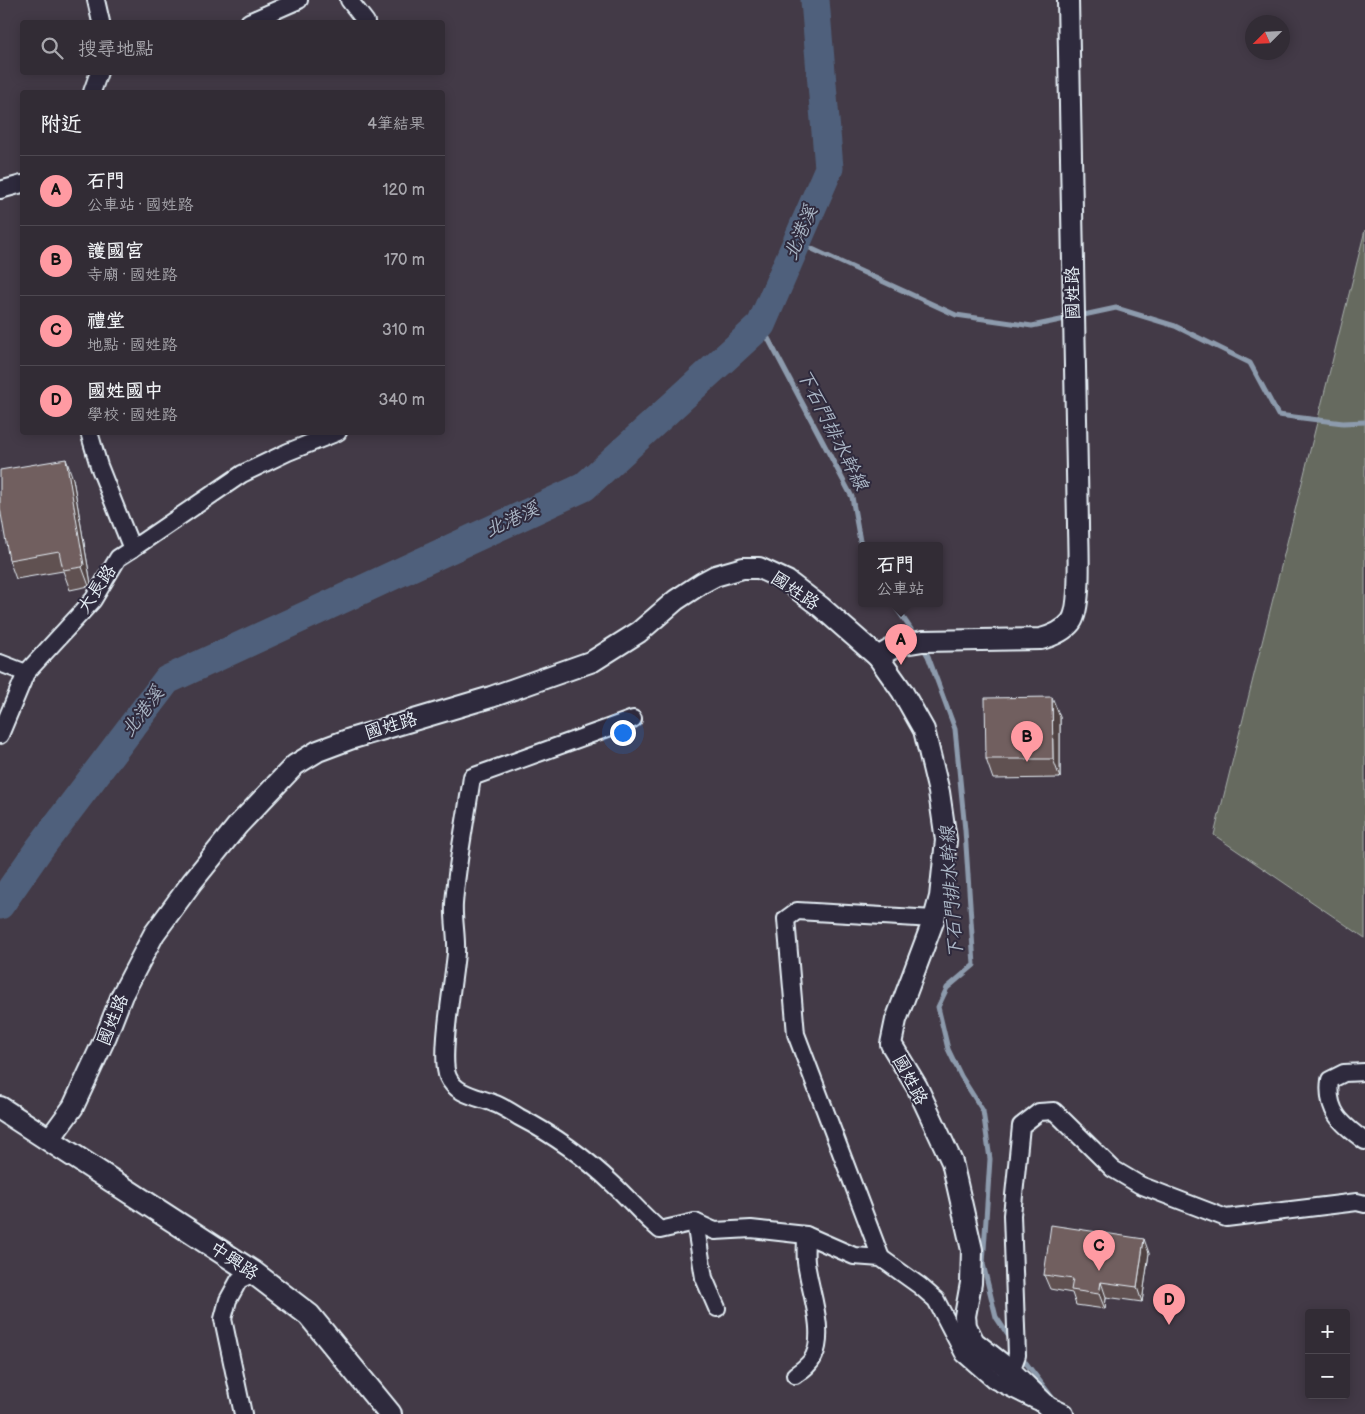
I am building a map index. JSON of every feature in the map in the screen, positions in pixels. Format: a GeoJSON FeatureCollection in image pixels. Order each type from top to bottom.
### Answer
{"type":"FeatureCollection","features":[{"type":"Feature","properties":{"kind":"main road"},"geometry":{"type":"LineString","coordinates":[[0,1108],[49,1140]]}},
{"type":"Feature","properties":{"kind":"main road","name":"中興路"},"geometry":{"type":"LineString","coordinates":[[49,1140],[254,1273],[309,1315],[390,1414]]}},
{"type":"Feature","properties":{"kind":"street"},"geometry":{"type":"LineString","coordinates":[[96,0],[101,20]]}},
{"type":"Feature","properties":{"kind":"street"},"geometry":{"type":"LineString","coordinates":[[254,20],[299,0]]}},
{"type":"Feature","properties":{"kind":"street"},"geometry":{"type":"LineString","coordinates":[[349,0],[364,20]]}},
{"type":"Feature","properties":{"kind":"street","name":"國姓路"},"geometry":{"type":"LineString","coordinates":[[878,658],[898,646],[923,641],[1040,639],[1056,635],[1072,621],[1078,594],[1078,524],[1068,0]]}},
{"type":"Feature","properties":{"kind":"street"},"geometry":{"type":"LineString","coordinates":[[93,90],[98,75]]}},
{"type":"Feature","properties":{"kind":"street"},"geometry":{"type":"LineString","coordinates":[[0,190],[20,185]]}},
{"type":"Feature","properties":{"kind":"street","name":"大長路"},"geometry":{"type":"LineString","coordinates":[[0,735],[26,673],[93,600],[118,558],[132,549],[99,466],[90,435]]}},
{"type":"Feature","properties":{"kind":"street"},"geometry":{"type":"LineString","coordinates":[[132,549],[242,474],[288,452],[330,435]]}},
{"type":"Feature","properties":{"kind":"street","name":"國姓路"},"geometry":{"type":"LineString","coordinates":[[49,1140],[74,1107],[122,995],[154,934],[192,882],[238,825],[295,765],[318,751],[381,728],[491,697],[592,661],[639,632],[676,600],[708,579],[742,568],[759,568],[787,581],[821,607],[878,658],[902,691],[924,730],[939,792],[946,840],[940,897],[934,919],[896,1020],[891,1044],[917,1087],[952,1162],[972,1250],[971,1284],[965,1316],[966,1326],[974,1342],[1011,1371],[1055,1410]]}},
{"type":"Feature","properties":{"kind":"street"},"geometry":{"type":"LineString","coordinates":[[0,663],[26,673]]}},
{"type":"Feature","properties":{"kind":"street"},"geometry":{"type":"LineString","coordinates":[[633,719],[472,777],[460,845],[454,906],[456,952],[446,1066],[448,1078],[458,1089],[470,1096],[494,1103],[540,1128],[573,1150],[615,1185],[640,1214],[660,1230],[695,1222],[715,1231],[751,1229],[806,1235],[854,1256],[881,1258]]}},
{"type":"Feature","properties":{"kind":"street"},"geometry":{"type":"LineString","coordinates":[[934,919],[797,911],[786,919],[796,1034],[881,1258],[936,1300],[964,1354],[994,1380],[1055,1410]]}},
{"type":"Feature","properties":{"kind":"street"},"geometry":{"type":"LineString","coordinates":[[1365,1072],[1344,1073],[1330,1080],[1328,1094],[1331,1107],[1339,1120],[1365,1141]]}},
{"type":"Feature","properties":{"kind":"street"},"geometry":{"type":"LineString","coordinates":[[1011,1371],[1017,1355],[1012,1216],[1017,1154],[1021,1126],[1039,1112],[1054,1111],[1113,1169],[1140,1185],[1226,1218],[1357,1202],[1365,1204]]}},
{"type":"Feature","properties":{"kind":"street"},"geometry":{"type":"LineString","coordinates":[[695,1222],[704,1278],[717,1308]]}},
{"type":"Feature","properties":{"kind":"street"},"geometry":{"type":"LineString","coordinates":[[795,1375],[805,1368],[813,1357],[818,1343],[815,1305],[806,1263],[806,1235]]}},
{"type":"Feature","properties":{"kind":"street"},"geometry":{"type":"LineString","coordinates":[[243,1414],[223,1319],[228,1300],[238,1280],[254,1273]]}},
{"type":"Feature","properties":{"kind":"green space"},"geometry":{"type":"Polygon","coordinates":[[[1365,230],[1365,938],[1214,835],[1365,230]]]}},
{"type":"Feature","properties":{"kind":"building"},"geometry":{"type":"Polygon","coordinates":[[[66,459],[84,565],[63,570],[59,551],[9,560],[0,508],[0,470],[66,459]]]}},
{"type":"Feature","properties":{"kind":"building"},"geometry":{"type":"Polygon","coordinates":[[[1052,697],[1053,759],[986,759],[985,698],[1052,697]]]}},
{"type":"Feature","properties":{"kind":"building"},"geometry":{"type":"Polygon","coordinates":[[[1051,1225],[1144,1239],[1137,1287],[1101,1282],[1099,1294],[1071,1290],[1073,1279],[1044,1275],[1051,1225]]]}},
{"type":"Feature","properties":{"kind":"waterway","name":"北港溪"},"geometry":{"type":"LineString","coordinates":[[0,905],[39,849],[167,680],[584,487],[761,325],[829,168],[815,0]]}},
{"type":"Feature","properties":{"kind":"waterway"},"geometry":{"type":"LineString","coordinates":[[797,242],[956,315],[1032,326],[1070,318]]}},
{"type":"Feature","properties":{"kind":"waterway"},"geometry":{"type":"LineString","coordinates":[[1079,316],[1116,308],[1175,326],[1250,363],[1278,415],[1343,423],[1365,422]]}},
{"type":"Feature","properties":{"kind":"waterway","name":"下石門排水幹線"},"geometry":{"type":"LineString","coordinates":[[761,325],[852,497],[860,542]]}},
{"type":"Feature","properties":{"kind":"waterway","name":"下石門排水幹線"},"geometry":{"type":"LineString","coordinates":[[896,607],[916,637]]}},
{"type":"Feature","properties":{"kind":"waterway","name":"下石門排水幹線"},"geometry":{"type":"LineString","coordinates":[[922,646],[928,656],[955,729],[965,830],[974,965],[947,988],[938,1007],[948,1049],[961,1076],[983,1111],[990,1159],[983,1264],[996,1317],[1012,1341]]}},
{"type":"Feature","properties":{"kind":"waterway","name":"下石門排水幹線"},"geometry":{"type":"LineString","coordinates":[[1020,1355],[1054,1400]]}},
{"type":"Feature","properties":{"kind":"place","name":"石門"},"geometry":{"type":"Point","coordinates":[901,665]}},
{"type":"Feature","properties":{"kind":"place","name":"護國宮"},"geometry":{"type":"Point","coordinates":[1027,762]}},
{"type":"Feature","properties":{"kind":"place","name":"禮堂"},"geometry":{"type":"Point","coordinates":[1099,1271]}},
{"type":"Feature","properties":{"kind":"place","name":"國姓國中"},"geometry":{"type":"Point","coordinates":[1169,1325]}}]}
